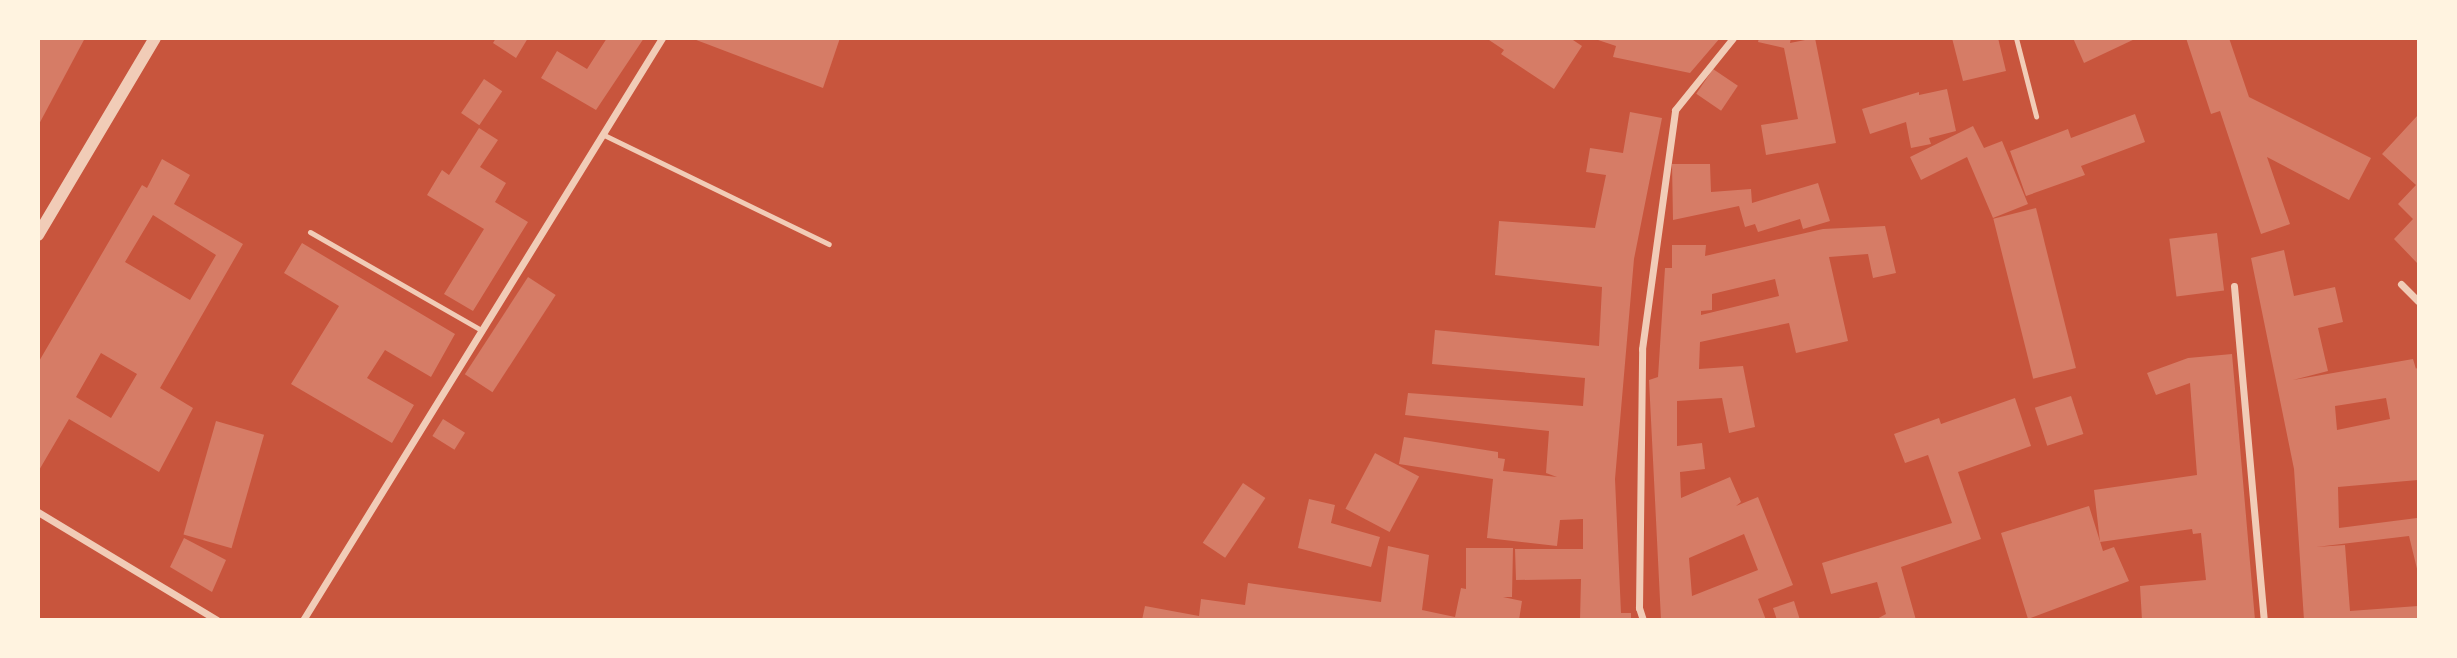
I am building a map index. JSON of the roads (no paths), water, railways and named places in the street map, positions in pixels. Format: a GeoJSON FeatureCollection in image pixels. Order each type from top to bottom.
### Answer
{"type":"FeatureCollection","features":[{"type":"Feature","properties":{"kind":"street"},"geometry":{"type":"LineString","coordinates":[[38,235],[155,38]]}},
{"type":"Feature","properties":{"kind":"street"},"geometry":{"type":"LineString","coordinates":[[303,620],[662,38]]}},
{"type":"Feature","properties":{"kind":"street"},"geometry":{"type":"LineString","coordinates":[[1643,620],[1639,608],[1642,349],[1675,110],[1733,38]]}},
{"type":"Feature","properties":{"kind":"street"},"geometry":{"type":"LineString","coordinates":[[2401,284],[2418,301]]}},
{"type":"Feature","properties":{"kind":"street"},"geometry":{"type":"LineString","coordinates":[[2234,286],[2264,620]]}},
{"type":"Feature","properties":{"kind":"street"},"geometry":{"type":"LineString","coordinates":[[38,512],[217,620]]}},
{"type":"Feature","properties":{"kind":"lane"},"geometry":{"type":"LineString","coordinates":[[2017,38],[2036,116]]}},
{"type":"Feature","properties":{"kind":"lane"},"geometry":{"type":"LineString","coordinates":[[602,134],[830,244]]}},
{"type":"Feature","properties":{"kind":"lane"},"geometry":{"type":"LineString","coordinates":[[310,232],[481,330]]}}]}
